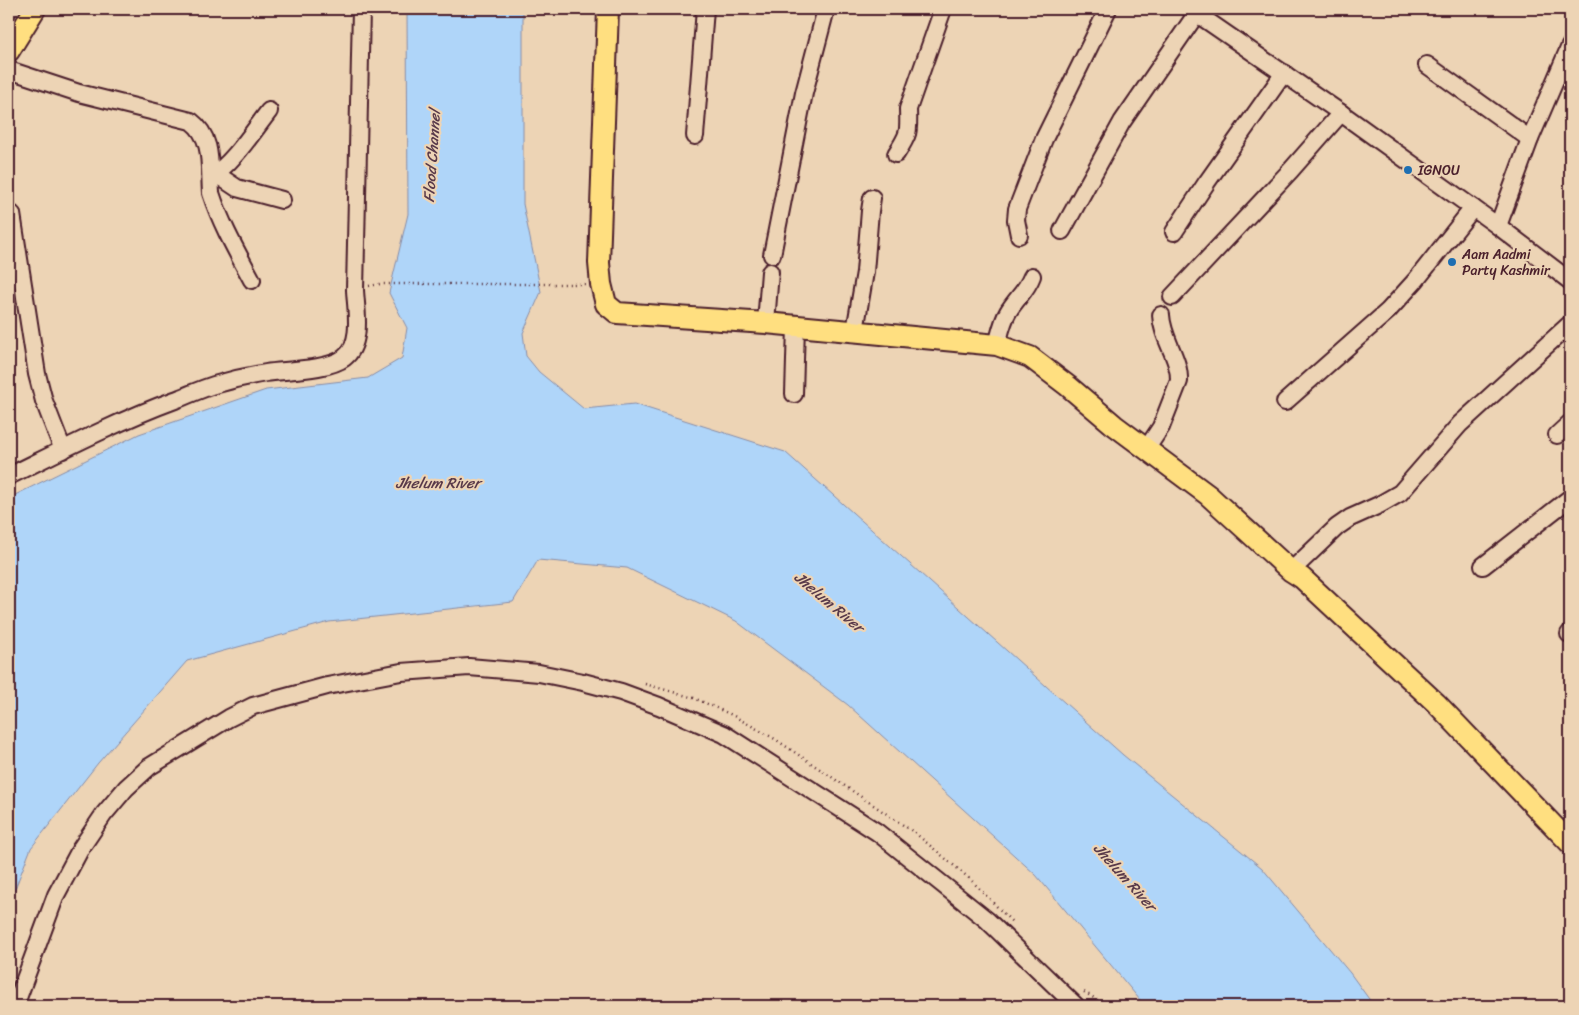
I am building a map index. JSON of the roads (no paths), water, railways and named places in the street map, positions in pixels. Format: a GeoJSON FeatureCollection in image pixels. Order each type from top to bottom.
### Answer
{"type":"FeatureCollection","features":[{"type":"Feature","properties":{"kind":"main road"},"geometry":{"type":"LineString","coordinates":[[9,51],[35,9]]}},
{"type":"Feature","properties":{"kind":"main road"},"geometry":{"type":"LineString","coordinates":[[608,9],[599,263],[601,284],[606,304],[617,313],[766,323],[997,346],[1030,357],[1114,425],[1208,495],[1291,571],[1302,578],[1436,703],[1570,843]]}},
{"type":"Feature","properties":{"kind":"street"},"geometry":{"type":"LineString","coordinates":[[9,476],[138,413],[212,385],[265,373],[333,363],[345,358],[351,351],[356,334],[355,280],[361,9]]}},
{"type":"Feature","properties":{"kind":"street"},"geometry":{"type":"LineString","coordinates":[[696,136],[705,9]]}},
{"type":"Feature","properties":{"kind":"street"},"geometry":{"type":"LineString","coordinates":[[772,255],[804,93],[826,9]]}},
{"type":"Feature","properties":{"kind":"street"},"geometry":{"type":"LineString","coordinates":[[896,154],[907,136],[909,124],[908,109],[943,9]]}},
{"type":"Feature","properties":{"kind":"street"},"geometry":{"type":"LineString","coordinates":[[1019,235],[1016,220],[1018,210],[1044,139],[1108,9]]}},
{"type":"Feature","properties":{"kind":"street"},"geometry":{"type":"LineString","coordinates":[[1062,230],[1122,122],[1193,11],[1341,113],[1567,278],[1570,260]]}},
{"type":"Feature","properties":{"kind":"street"},"geometry":{"type":"LineString","coordinates":[[1498,226],[1530,139],[1566,68],[1570,46]]}},
{"type":"Feature","properties":{"kind":"street"},"geometry":{"type":"LineString","coordinates":[[1427,65],[1530,139]]}},
{"type":"Feature","properties":{"kind":"street"},"geometry":{"type":"LineString","coordinates":[[9,70],[79,93],[191,121],[202,130],[214,175],[211,193],[226,230],[252,280]]}},
{"type":"Feature","properties":{"kind":"street"},"geometry":{"type":"LineString","coordinates":[[1174,232],[1284,73]]}},
{"type":"Feature","properties":{"kind":"street"},"geometry":{"type":"LineString","coordinates":[[214,175],[229,162],[269,111]]}},
{"type":"Feature","properties":{"kind":"street"},"geometry":{"type":"LineString","coordinates":[[1172,297],[1341,113]]}},
{"type":"Feature","properties":{"kind":"street"},"geometry":{"type":"LineString","coordinates":[[214,175],[237,188],[282,200]]}},
{"type":"Feature","properties":{"kind":"street"},"geometry":{"type":"LineString","coordinates":[[855,331],[865,272],[872,198]]}},
{"type":"Feature","properties":{"kind":"street"},"geometry":{"type":"LineString","coordinates":[[1285,402],[1388,311],[1416,280],[1473,208]]}},
{"type":"Feature","properties":{"kind":"street"},"geometry":{"type":"LineString","coordinates":[[12,214],[37,374],[44,401],[63,450]]}},
{"type":"Feature","properties":{"kind":"street"},"geometry":{"type":"LineString","coordinates":[[766,323],[770,272]]}},
{"type":"Feature","properties":{"kind":"street"},"geometry":{"type":"LineString","coordinates":[[997,346],[1003,322],[1009,311],[1023,294],[1032,276]]}},
{"type":"Feature","properties":{"kind":"street"},"geometry":{"type":"LineString","coordinates":[[1147,448],[1161,426],[1179,381],[1177,365],[1163,332],[1161,315]]}},
{"type":"Feature","properties":{"kind":"street"},"geometry":{"type":"LineString","coordinates":[[1291,571],[1337,526],[1400,493],[1460,424],[1570,324]]}},
{"type":"Feature","properties":{"kind":"street"},"geometry":{"type":"LineString","coordinates":[[794,394],[796,326]]}},
{"type":"Feature","properties":{"kind":"street"},"geometry":{"type":"LineString","coordinates":[[1557,435],[1570,423]]}},
{"type":"Feature","properties":{"kind":"street"},"geometry":{"type":"LineString","coordinates":[[1483,566],[1570,498]]}},
{"type":"Feature","properties":{"kind":"street"},"geometry":{"type":"LineString","coordinates":[[15,1006],[56,894],[81,848],[104,814],[126,788],[149,767],[229,718],[253,706],[328,686],[401,672],[469,667],[539,673],[583,682],[621,692],[724,734],[877,832],[987,920],[1076,1006]]}},
{"type":"Feature","properties":{"kind":"water","name":"Jhelum River"},"geometry":{"type":"Polygon","coordinates":[[[407,9],[523,9],[523,204],[541,292],[523,333],[526,356],[539,372],[584,409],[634,404],[785,452],[1123,755],[1262,868],[1350,973],[1374,1006],[1145,1006],[1036,875],[848,705],[736,621],[627,568],[538,560],[513,602],[329,622],[187,661],[98,763],[31,848],[9,904],[9,498],[139,434],[266,390],[368,378],[402,358],[407,328],[389,293],[408,214],[407,9]]]}},
{"type":"Feature","properties":{"kind":"place","name":"IGNOU"},"geometry":{"type":"Point","coordinates":[1408,170]}},
{"type":"Feature","properties":{"kind":"place","name":"Aam Aadmi Party Kashmir"},"geometry":{"type":"Point","coordinates":[1452,262]}},
{"type":"Feature","properties":{"kind":"water label","name":"Flood Channel"},"geometry":{"type":"Point","coordinates":[432,156]}}]}
